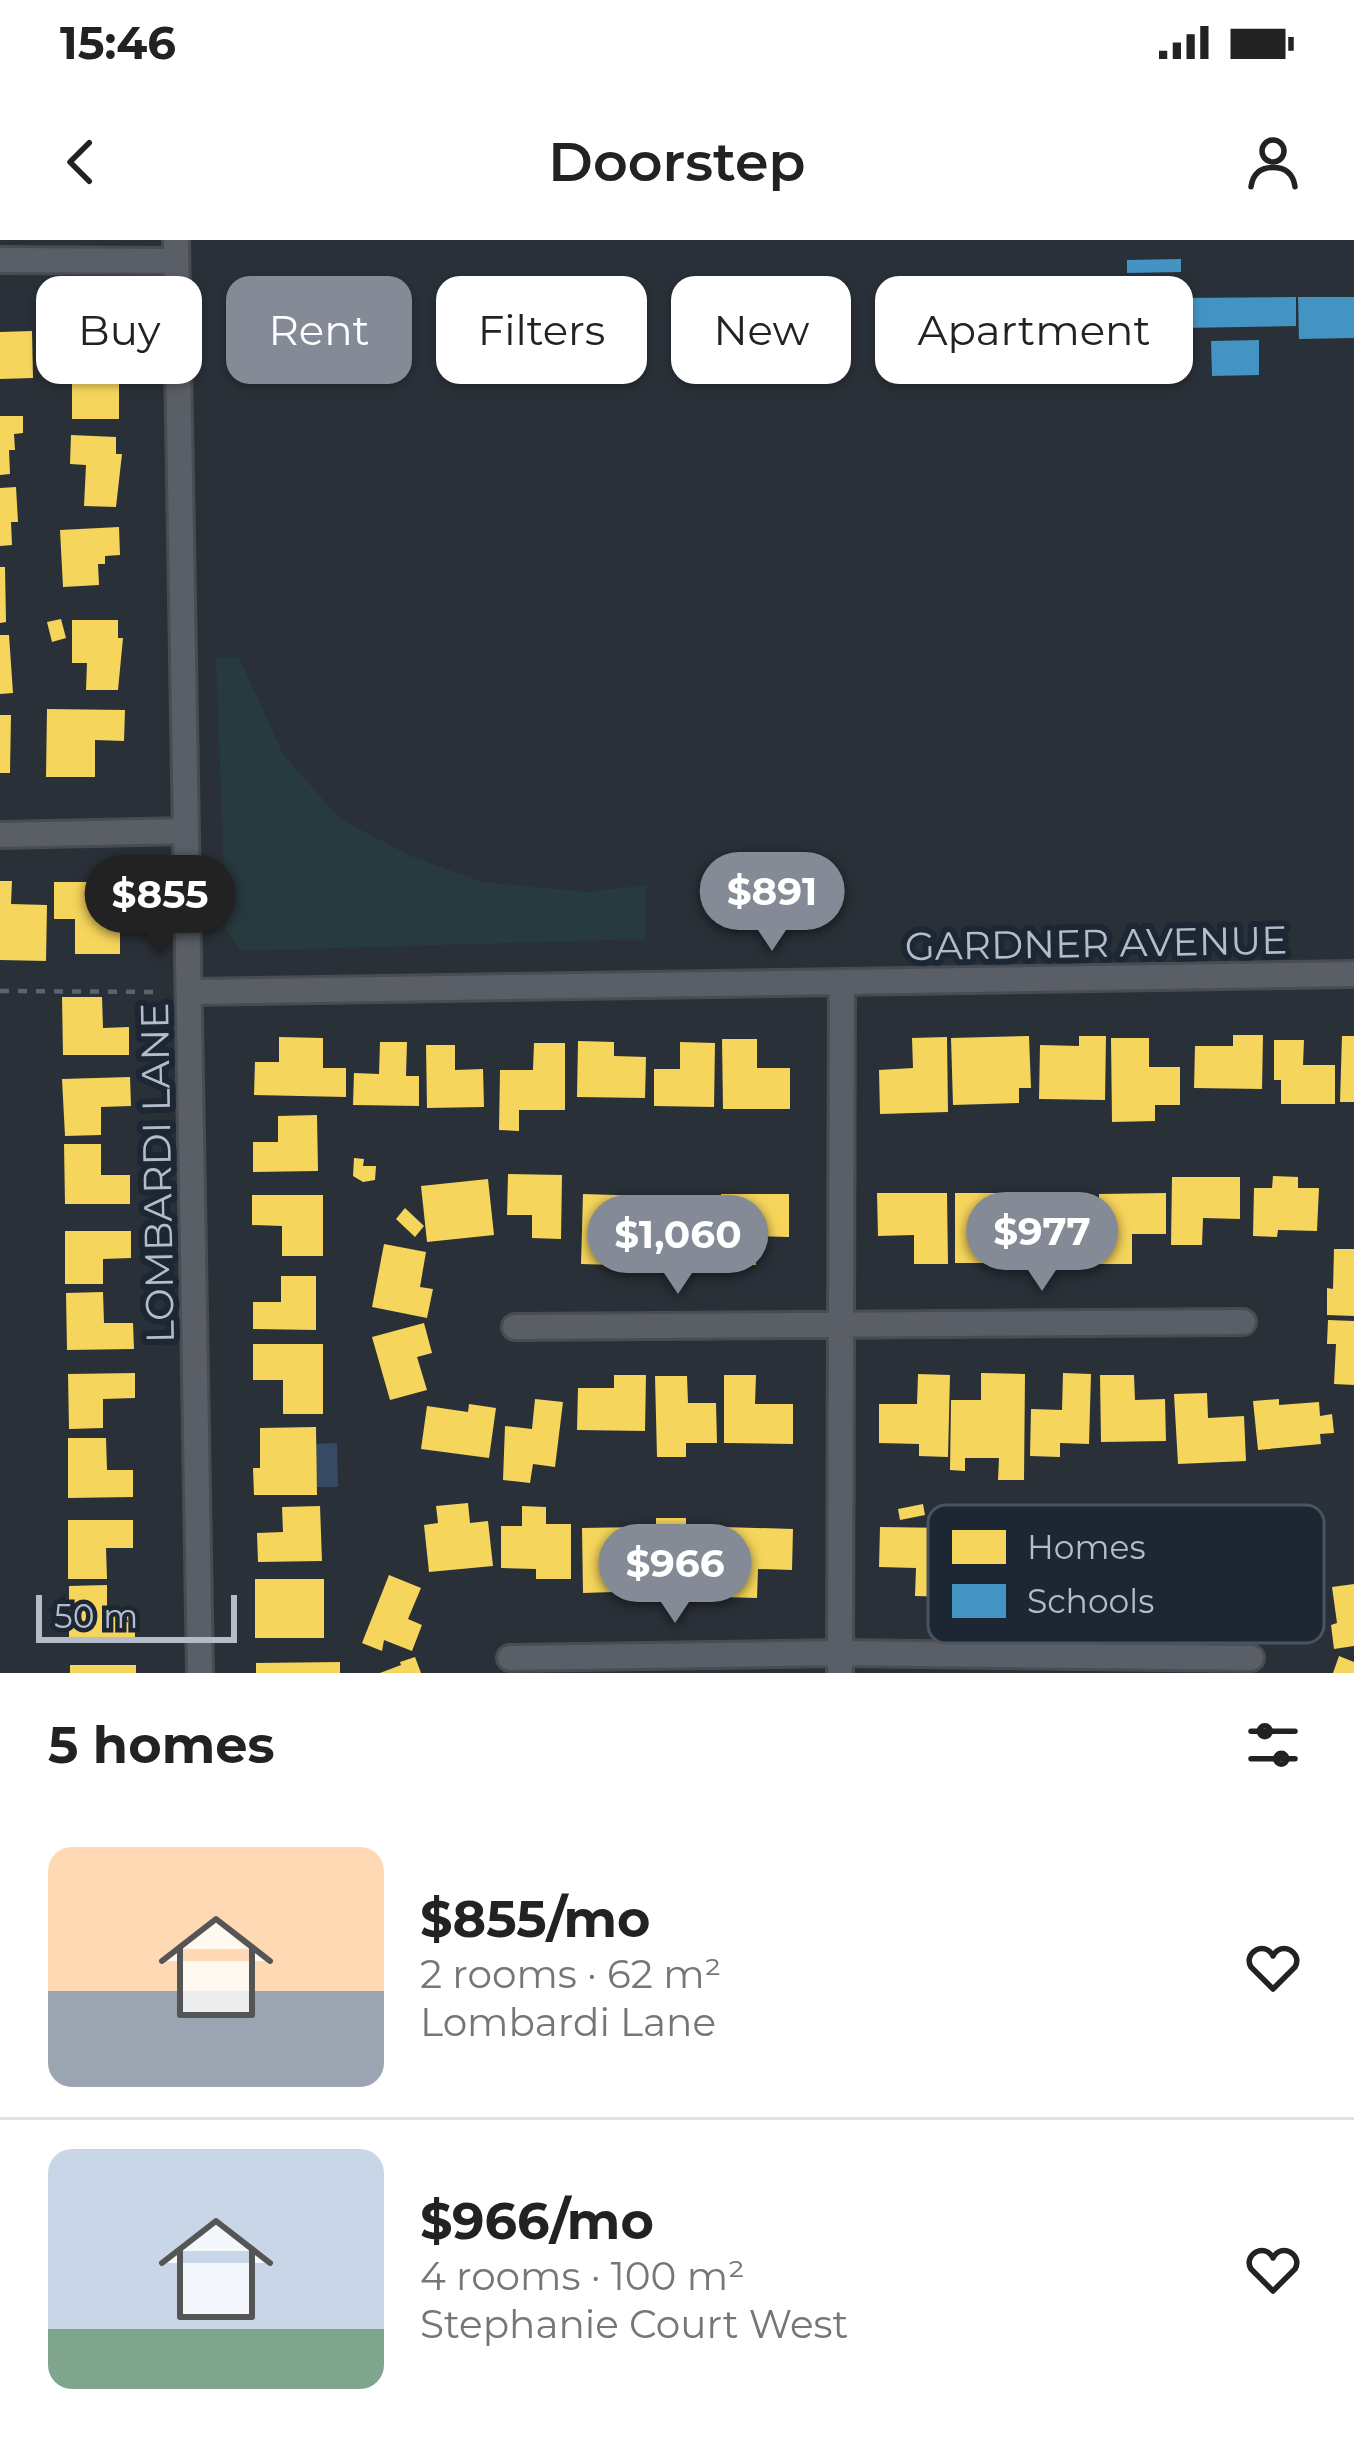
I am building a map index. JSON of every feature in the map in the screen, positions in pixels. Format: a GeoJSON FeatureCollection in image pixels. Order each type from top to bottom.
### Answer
{"type":"FeatureCollection","features":[{"type":"Feature","properties":{"kind":"street"},"geometry":{"type":"LineString","coordinates":[[0,260],[176,251]]}},
{"type":"Feature","properties":{"kind":"street","name":"LOMBARDI LANE"},"geometry":{"type":"LineString","coordinates":[[176,251],[200,1673]]}},
{"type":"Feature","properties":{"kind":"street"},"geometry":{"type":"LineString","coordinates":[[0,835],[186,831]]}},
{"type":"Feature","properties":{"kind":"street","name":"GARDNER AVENUE"},"geometry":{"type":"LineString","coordinates":[[191,992],[1354,974]]}},
{"type":"Feature","properties":{"kind":"street"},"geometry":{"type":"LineString","coordinates":[[840,1663],[842,983]]}},
{"type":"Feature","properties":{"kind":"street"},"geometry":{"type":"LineString","coordinates":[[515,1327],[1243,1322]]}},
{"type":"Feature","properties":{"kind":"street"},"geometry":{"type":"LineString","coordinates":[[509,1658],[840,1663],[1251,1658]]}},
{"type":"Feature","properties":{"kind":"path"},"geometry":{"type":"LineString","coordinates":[[0,991],[191,992]]}},
{"type":"Feature","properties":{"kind":"green space"},"geometry":{"type":"Polygon","coordinates":[[[239,657],[283,754],[340,819],[411,856],[482,882],[588,892],[646,885],[646,939],[241,951],[226,931],[216,658],[239,657]]]}},
{"type":"Feature","properties":{"kind":"water"},"geometry":{"type":"Polygon","coordinates":[[[337,1443],[338,1487],[316,1487],[316,1444],[337,1443]]]}},
{"type":"Feature","properties":{"kind":"building: Homes"},"geometry":{"type":"Polygon","coordinates":[[[32,331],[33,378],[0,379],[0,332],[32,331]]]}},
{"type":"Feature","properties":{"kind":"building: Homes"},"geometry":{"type":"Polygon","coordinates":[[[72,384],[119,384],[119,419],[72,419],[72,384]]]}},
{"type":"Feature","properties":{"kind":"building: Homes"},"geometry":{"type":"Polygon","coordinates":[[[0,416],[23,416],[23,433],[14,434],[10,474],[0,475],[0,416]]]}},
{"type":"Feature","properties":{"kind":"building: Homes"},"geometry":{"type":"Polygon","coordinates":[[[71,435],[116,437],[116,454],[122,454],[116,507],[84,506],[86,465],[70,464],[71,435]]]}},
{"type":"Feature","properties":{"kind":"building: Homes"},"geometry":{"type":"Polygon","coordinates":[[[16,487],[18,522],[11,522],[12,545],[0,546],[0,488],[16,487]]]}},
{"type":"Feature","properties":{"kind":"building: Homes"},"geometry":{"type":"Polygon","coordinates":[[[119,527],[120,555],[105,556],[105,564],[98,564],[99,585],[63,587],[60,530],[119,527]]]}},
{"type":"Feature","properties":{"kind":"building: Homes"},"geometry":{"type":"Polygon","coordinates":[[[0,567],[5,567],[6,622],[0,623],[0,567]]]}},
{"type":"Feature","properties":{"kind":"building: Homes"},"geometry":{"type":"Polygon","coordinates":[[[61,619],[66,638],[52,642],[47,622],[61,619]]]}},
{"type":"Feature","properties":{"kind":"building: Homes"},"geometry":{"type":"Polygon","coordinates":[[[72,620],[118,620],[118,638],[123,638],[118,690],[86,690],[87,663],[72,663],[72,620]]]}},
{"type":"Feature","properties":{"kind":"building: Homes"},"geometry":{"type":"Polygon","coordinates":[[[0,635],[9,635],[13,693],[0,694],[0,635]]]}},
{"type":"Feature","properties":{"kind":"building: Homes"},"geometry":{"type":"Polygon","coordinates":[[[47,709],[125,710],[124,741],[95,740],[95,777],[46,777],[47,709]]]}},
{"type":"Feature","properties":{"kind":"building: Homes"},"geometry":{"type":"Polygon","coordinates":[[[0,715],[11,715],[10,773],[0,773],[0,715]]]}},
{"type":"Feature","properties":{"kind":"building: Homes"},"geometry":{"type":"Polygon","coordinates":[[[0,881],[12,881],[11,904],[47,905],[46,961],[0,960],[0,881]]]}},
{"type":"Feature","properties":{"kind":"building: Homes"},"geometry":{"type":"Polygon","coordinates":[[[54,882],[120,882],[120,954],[75,954],[75,919],[54,919],[54,882]]]}},
{"type":"Feature","properties":{"kind":"building: Homes"},"geometry":{"type":"Polygon","coordinates":[[[62,997],[102,997],[103,1028],[129,1027],[129,1055],[63,1055],[62,997]]]}},
{"type":"Feature","properties":{"kind":"building: Homes"},"geometry":{"type":"Polygon","coordinates":[[[1233,1035],[1263,1035],[1262,1089],[1194,1088],[1195,1046],[1233,1046],[1233,1035]]]}},
{"type":"Feature","properties":{"kind":"building: Homes"},"geometry":{"type":"Polygon","coordinates":[[[1029,1036],[1031,1088],[1019,1088],[1019,1103],[953,1105],[951,1038],[1029,1036]]]}},
{"type":"Feature","properties":{"kind":"building: Homes"},"geometry":{"type":"Polygon","coordinates":[[[1079,1036],[1106,1036],[1105,1100],[1039,1099],[1040,1045],[1079,1046],[1079,1036]]]}},
{"type":"Feature","properties":{"kind":"building: Homes"},"geometry":{"type":"Polygon","coordinates":[[[1342,1036],[1354,1036],[1354,1102],[1340,1102],[1342,1036]]]}},
{"type":"Feature","properties":{"kind":"building: Homes"},"geometry":{"type":"Polygon","coordinates":[[[279,1037],[323,1038],[323,1068],[346,1068],[346,1097],[254,1095],[255,1062],[279,1062],[279,1037]]]}},
{"type":"Feature","properties":{"kind":"building: Homes"},"geometry":{"type":"Polygon","coordinates":[[[947,1037],[948,1112],[880,1114],[879,1070],[913,1068],[912,1038],[947,1037]]]}},
{"type":"Feature","properties":{"kind":"building: Homes"},"geometry":{"type":"Polygon","coordinates":[[[1111,1038],[1149,1038],[1149,1067],[1180,1067],[1180,1105],[1155,1105],[1155,1121],[1112,1122],[1111,1038]]]}},
{"type":"Feature","properties":{"kind":"building: Homes"},"geometry":{"type":"Polygon","coordinates":[[[722,1039],[757,1039],[757,1068],[790,1068],[790,1109],[723,1109],[722,1039]]]}},
{"type":"Feature","properties":{"kind":"building: Homes"},"geometry":{"type":"Polygon","coordinates":[[[1274,1040],[1304,1040],[1303,1065],[1335,1065],[1335,1104],[1281,1104],[1281,1080],[1274,1080],[1274,1040]]]}},
{"type":"Feature","properties":{"kind":"building: Homes"},"geometry":{"type":"Polygon","coordinates":[[[578,1041],[614,1042],[614,1056],[646,1057],[645,1098],[577,1097],[578,1041]]]}},
{"type":"Feature","properties":{"kind":"building: Homes"},"geometry":{"type":"Polygon","coordinates":[[[380,1042],[407,1042],[406,1076],[419,1076],[419,1106],[353,1105],[354,1073],[379,1074],[380,1042]]]}},
{"type":"Feature","properties":{"kind":"building: Homes"},"geometry":{"type":"Polygon","coordinates":[[[680,1042],[715,1043],[714,1107],[654,1106],[654,1069],[680,1069],[680,1042]]]}},
{"type":"Feature","properties":{"kind":"building: Homes"},"geometry":{"type":"Polygon","coordinates":[[[534,1043],[565,1043],[565,1110],[519,1110],[519,1131],[499,1130],[500,1070],[533,1070],[534,1043]]]}},
{"type":"Feature","properties":{"kind":"building: Homes"},"geometry":{"type":"Polygon","coordinates":[[[426,1045],[455,1045],[455,1070],[483,1069],[484,1107],[427,1108],[426,1045]]]}},
{"type":"Feature","properties":{"kind":"building: Homes"},"geometry":{"type":"Polygon","coordinates":[[[130,1077],[131,1106],[101,1107],[101,1135],[65,1136],[62,1079],[130,1077]]]}},
{"type":"Feature","properties":{"kind":"building: Homes"},"geometry":{"type":"Polygon","coordinates":[[[317,1115],[318,1171],[253,1172],[253,1142],[278,1142],[278,1116],[317,1115]]]}},
{"type":"Feature","properties":{"kind":"building: Homes"},"geometry":{"type":"Polygon","coordinates":[[[64,1144],[101,1144],[101,1175],[130,1175],[130,1204],[65,1204],[64,1144]]]}},
{"type":"Feature","properties":{"kind":"building: Homes"},"geometry":{"type":"Polygon","coordinates":[[[354,1158],[364,1159],[363,1166],[376,1166],[375,1180],[363,1182],[353,1176],[354,1158]]]}},
{"type":"Feature","properties":{"kind":"building: Homes"},"geometry":{"type":"Polygon","coordinates":[[[508,1174],[562,1175],[561,1239],[532,1238],[532,1215],[507,1215],[508,1174]]]}},
{"type":"Feature","properties":{"kind":"building: Homes"},"geometry":{"type":"Polygon","coordinates":[[[1273,1176],[1298,1177],[1298,1188],[1319,1188],[1317,1231],[1278,1230],[1277,1237],[1253,1236],[1254,1188],[1272,1188],[1273,1176]]]}},
{"type":"Feature","properties":{"kind":"building: Homes"},"geometry":{"type":"Polygon","coordinates":[[[1172,1177],[1240,1177],[1240,1219],[1203,1218],[1202,1245],[1171,1245],[1172,1177]]]}},
{"type":"Feature","properties":{"kind":"building: Homes"},"geometry":{"type":"Polygon","coordinates":[[[488,1179],[494,1235],[427,1242],[421,1186],[488,1179]]]}},
{"type":"Feature","properties":{"kind":"building: Homes"},"geometry":{"type":"Polygon","coordinates":[[[877,1193],[947,1193],[948,1264],[914,1264],[914,1235],[878,1236],[877,1193]]]}},
{"type":"Feature","properties":{"kind":"building: Homes"},"geometry":{"type":"Polygon","coordinates":[[[955,1193],[1019,1193],[1019,1228],[987,1228],[986,1263],[955,1263],[955,1193]]]}},
{"type":"Feature","properties":{"kind":"building: Homes"},"geometry":{"type":"Polygon","coordinates":[[[1166,1193],[1166,1234],[1132,1234],[1132,1264],[1099,1264],[1099,1194],[1166,1193]]]}},
{"type":"Feature","properties":{"kind":"building: Homes"},"geometry":{"type":"Polygon","coordinates":[[[583,1194],[646,1196],[645,1238],[615,1237],[614,1265],[581,1264],[583,1194]]]}},
{"type":"Feature","properties":{"kind":"building: Homes"},"geometry":{"type":"Polygon","coordinates":[[[721,1194],[789,1194],[789,1237],[756,1236],[756,1265],[721,1265],[721,1194]]]}},
{"type":"Feature","properties":{"kind":"building: Homes"},"geometry":{"type":"Polygon","coordinates":[[[252,1195],[323,1195],[323,1256],[282,1256],[282,1226],[252,1225],[252,1195]]]}},
{"type":"Feature","properties":{"kind":"building: Homes"},"geometry":{"type":"Polygon","coordinates":[[[1022,1196],[1090,1197],[1089,1238],[1064,1237],[1064,1263],[1021,1263],[1022,1196]]]}},
{"type":"Feature","properties":{"kind":"building: Homes"},"geometry":{"type":"Polygon","coordinates":[[[655,1200],[711,1201],[710,1265],[679,1265],[680,1235],[654,1235],[655,1200]]]}},
{"type":"Feature","properties":{"kind":"building: Homes"},"geometry":{"type":"Polygon","coordinates":[[[405,1208],[424,1226],[415,1237],[396,1219],[405,1208]]]}},
{"type":"Feature","properties":{"kind":"building: Homes"},"geometry":{"type":"Polygon","coordinates":[[[65,1231],[131,1231],[131,1258],[103,1259],[103,1284],[65,1284],[65,1231]]]}},
{"type":"Feature","properties":{"kind":"building: Homes"},"geometry":{"type":"Polygon","coordinates":[[[384,1244],[426,1252],[420,1287],[433,1289],[427,1318],[372,1307],[384,1244]]]}},
{"type":"Feature","properties":{"kind":"building: Homes"},"geometry":{"type":"Polygon","coordinates":[[[1334,1249],[1354,1249],[1354,1316],[1327,1315],[1334,1249]]]}},
{"type":"Feature","properties":{"kind":"building: Homes"},"geometry":{"type":"Polygon","coordinates":[[[281,1276],[316,1276],[316,1330],[253,1329],[253,1302],[281,1302],[281,1276]]]}},
{"type":"Feature","properties":{"kind":"building: Homes"},"geometry":{"type":"Polygon","coordinates":[[[103,1292],[104,1323],[133,1323],[134,1349],[67,1350],[66,1293],[103,1292]]]}},
{"type":"Feature","properties":{"kind":"building: Homes"},"geometry":{"type":"Polygon","coordinates":[[[1328,1320],[1354,1321],[1354,1385],[1334,1384],[1336,1344],[1327,1344],[1328,1320]]]}},
{"type":"Feature","properties":{"kind":"building: Homes"},"geometry":{"type":"Polygon","coordinates":[[[424,1323],[432,1353],[417,1357],[427,1390],[390,1400],[372,1337],[424,1323]]]}},
{"type":"Feature","properties":{"kind":"building: Homes"},"geometry":{"type":"Polygon","coordinates":[[[253,1344],[323,1344],[323,1414],[283,1414],[283,1380],[253,1380],[253,1344]]]}},
{"type":"Feature","properties":{"kind":"building: Homes"},"geometry":{"type":"Polygon","coordinates":[[[135,1373],[135,1398],[103,1399],[103,1428],[69,1429],[68,1374],[135,1373]]]}},
{"type":"Feature","properties":{"kind":"building: Homes"},"geometry":{"type":"Polygon","coordinates":[[[981,1373],[1025,1374],[1024,1480],[998,1480],[999,1458],[965,1458],[965,1471],[950,1470],[951,1400],[981,1400],[981,1373]]]}},
{"type":"Feature","properties":{"kind":"building: Homes"},"geometry":{"type":"Polygon","coordinates":[[[1063,1373],[1091,1374],[1089,1444],[1060,1443],[1060,1457],[1030,1456],[1031,1409],[1062,1410],[1063,1373]]]}},
{"type":"Feature","properties":{"kind":"building: Homes"},"geometry":{"type":"Polygon","coordinates":[[[918,1374],[950,1375],[948,1457],[919,1456],[919,1444],[879,1443],[879,1404],[917,1404],[918,1374]]]}},
{"type":"Feature","properties":{"kind":"building: Homes"},"geometry":{"type":"Polygon","coordinates":[[[614,1375],[646,1375],[645,1431],[577,1430],[578,1388],[614,1388],[614,1375]]]}},
{"type":"Feature","properties":{"kind":"building: Homes"},"geometry":{"type":"Polygon","coordinates":[[[724,1375],[756,1375],[755,1404],[793,1404],[793,1444],[724,1443],[724,1375]]]}},
{"type":"Feature","properties":{"kind":"building: Homes"},"geometry":{"type":"Polygon","coordinates":[[[1100,1375],[1134,1375],[1135,1400],[1165,1399],[1166,1441],[1101,1442],[1100,1375]]]}},
{"type":"Feature","properties":{"kind":"building: Homes"},"geometry":{"type":"Polygon","coordinates":[[[655,1376],[687,1376],[688,1403],[716,1403],[717,1443],[686,1443],[686,1457],[657,1457],[655,1376]]]}},
{"type":"Feature","properties":{"kind":"building: Homes"},"geometry":{"type":"Polygon","coordinates":[[[1207,1393],[1208,1418],[1244,1416],[1246,1461],[1178,1464],[1174,1394],[1207,1393]]]}},
{"type":"Feature","properties":{"kind":"building: Homes"},"geometry":{"type":"Polygon","coordinates":[[[535,1399],[563,1402],[555,1467],[533,1464],[530,1483],[503,1480],[505,1426],[532,1429],[535,1399]]]}},
{"type":"Feature","properties":{"kind":"building: Homes"},"geometry":{"type":"Polygon","coordinates":[[[1279,1399],[1279,1405],[1319,1402],[1320,1416],[1332,1414],[1334,1433],[1320,1434],[1321,1444],[1258,1450],[1253,1401],[1279,1399]]]}},
{"type":"Feature","properties":{"kind":"building: Homes"},"geometry":{"type":"Polygon","coordinates":[[[469,1404],[496,1408],[489,1458],[421,1449],[427,1406],[468,1412],[469,1404]]]}},
{"type":"Feature","properties":{"kind":"building: Homes"},"geometry":{"type":"Polygon","coordinates":[[[316,1427],[317,1495],[254,1495],[260,1428],[316,1427]]]}},
{"type":"Feature","properties":{"kind":"building: Homes"},"geometry":{"type":"Polygon","coordinates":[[[68,1438],[106,1438],[107,1470],[133,1470],[133,1497],[68,1498],[68,1438]]]}},
{"type":"Feature","properties":{"kind":"building: Homes"},"geometry":{"type":"Polygon","coordinates":[[[468,1503],[470,1523],[488,1521],[493,1566],[429,1572],[424,1525],[438,1523],[436,1506],[468,1503]]]}},
{"type":"Feature","properties":{"kind":"building: Homes"},"geometry":{"type":"Polygon","coordinates":[[[923,1504],[925,1515],[900,1520],[898,1509],[923,1504]]]}},
{"type":"Feature","properties":{"kind":"building: Homes"},"geometry":{"type":"Polygon","coordinates":[[[320,1506],[322,1561],[258,1562],[257,1533],[283,1532],[282,1507],[320,1506]]]}},
{"type":"Feature","properties":{"kind":"building: Homes"},"geometry":{"type":"Polygon","coordinates":[[[522,1506],[546,1507],[546,1524],[571,1524],[571,1579],[536,1579],[536,1569],[501,1568],[501,1526],[522,1526],[522,1506]]]}},
{"type":"Feature","properties":{"kind":"building: Homes"},"geometry":{"type":"Polygon","coordinates":[[[656,1518],[686,1518],[686,1533],[709,1534],[709,1598],[679,1598],[680,1570],[656,1570],[656,1518]]]}},
{"type":"Feature","properties":{"kind":"building: Homes"},"geometry":{"type":"Polygon","coordinates":[[[68,1520],[133,1520],[133,1548],[106,1548],[107,1579],[68,1579],[68,1520]]]}},
{"type":"Feature","properties":{"kind":"building: Homes"},"geometry":{"type":"Polygon","coordinates":[[[639,1527],[640,1566],[614,1567],[614,1592],[583,1593],[582,1528],[639,1527]]]}},
{"type":"Feature","properties":{"kind":"building: Homes"},"geometry":{"type":"Polygon","coordinates":[[[723,1527],[793,1529],[792,1570],[758,1569],[757,1598],[722,1597],[723,1527]]]}},
{"type":"Feature","properties":{"kind":"building: Homes"},"geometry":{"type":"Polygon","coordinates":[[[880,1527],[928,1528],[928,1596],[915,1596],[916,1568],[879,1567],[880,1527]]]}},
{"type":"Feature","properties":{"kind":"building: Homes"},"geometry":{"type":"Polygon","coordinates":[[[389,1575],[421,1588],[408,1619],[422,1625],[412,1651],[384,1640],[382,1651],[362,1643],[389,1575]]]}},
{"type":"Feature","properties":{"kind":"building: Homes"},"geometry":{"type":"Polygon","coordinates":[[[255,1579],[324,1579],[324,1638],[255,1638],[255,1579]]]}},
{"type":"Feature","properties":{"kind":"building: Homes"},"geometry":{"type":"Polygon","coordinates":[[[1354,1584],[1354,1646],[1334,1649],[1331,1625],[1337,1623],[1332,1587],[1354,1584]]]}},
{"type":"Feature","properties":{"kind":"building: Homes"},"geometry":{"type":"Polygon","coordinates":[[[107,1585],[107,1611],[135,1612],[135,1639],[69,1640],[69,1586],[107,1585]]]}},
{"type":"Feature","properties":{"kind":"building: Homes"},"geometry":{"type":"Polygon","coordinates":[[[1339,1656],[1354,1662],[1354,1673],[1333,1673],[1339,1656]]]}},
{"type":"Feature","properties":{"kind":"building: Homes"},"geometry":{"type":"Polygon","coordinates":[[[415,1657],[421,1673],[380,1673],[400,1662],[415,1657]]]}},
{"type":"Feature","properties":{"kind":"building: Homes"},"geometry":{"type":"Polygon","coordinates":[[[340,1662],[340,1673],[256,1673],[256,1663],[340,1662]]]}},
{"type":"Feature","properties":{"kind":"building: Homes"},"geometry":{"type":"Polygon","coordinates":[[[70,1665],[136,1665],[136,1673],[70,1673],[70,1665]]]}},
{"type":"Feature","properties":{"kind":"building: Schools"},"geometry":{"type":"Polygon","coordinates":[[[1181,259],[1181,272],[1127,273],[1127,260],[1181,259]]]}},
{"type":"Feature","properties":{"kind":"building: Schools"},"geometry":{"type":"Polygon","coordinates":[[[1296,297],[1296,326],[1193,328],[1193,298],[1296,297]]]}},
{"type":"Feature","properties":{"kind":"building: Schools"},"geometry":{"type":"Polygon","coordinates":[[[1298,297],[1354,297],[1354,338],[1299,339],[1298,297]]]}},
{"type":"Feature","properties":{"kind":"building: Schools"},"geometry":{"type":"Polygon","coordinates":[[[1259,340],[1259,375],[1212,376],[1211,341],[1259,340]]]}}]}
